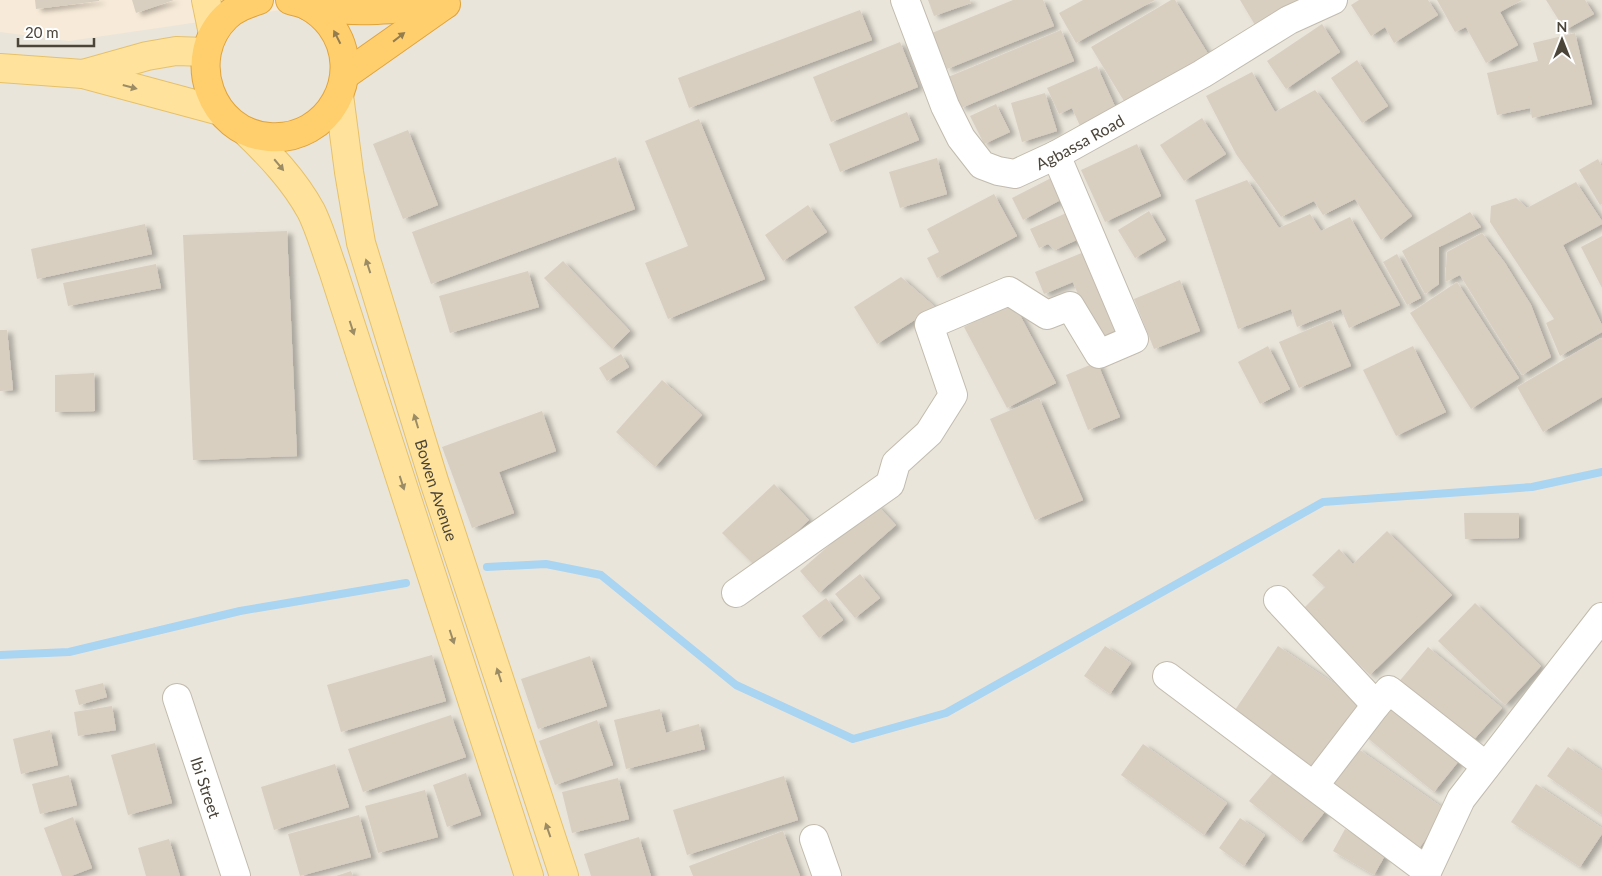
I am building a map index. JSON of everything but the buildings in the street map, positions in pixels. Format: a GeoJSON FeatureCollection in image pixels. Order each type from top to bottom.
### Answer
{"type":"FeatureCollection","features":[{"type":"Feature","properties":{"kind":"highway"},"geometry":{"type":"LineString","coordinates":[[259,0],[244,5],[226,17],[210,43],[205,68],[206,83],[211,98],[231,122],[244,131],[269,137],[294,135],[316,124],[326,116],[342,85],[344,54],[337,35],[325,18],[299,3]]}},
{"type":"Feature","properties":{"kind":"highway"},"geometry":{"type":"LineString","coordinates":[[299,3],[334,10],[372,11],[451,2]]}},
{"type":"Feature","properties":{"kind":"highway"},"geometry":{"type":"LineString","coordinates":[[342,85],[451,2]]}},
{"type":"Feature","properties":{"kind":"main road"},"geometry":{"type":"LineString","coordinates":[[83,74],[147,56],[210,43],[206,0]]}},
{"type":"Feature","properties":{"kind":"main road"},"geometry":{"type":"LineString","coordinates":[[0,68],[83,74],[220,111]]}},
{"type":"Feature","properties":{"kind":"main road","name":"Bowen Avenue"},"geometry":{"type":"LineString","coordinates":[[342,85],[349,172],[361,242],[434,482],[564,876]]}},
{"type":"Feature","properties":{"kind":"main road","name":"Bowen Avenue"},"geometry":{"type":"LineString","coordinates":[[244,131],[275,160],[312,213],[336,279],[530,876]]}},
{"type":"Feature","properties":{"kind":"street","name":"Agbassa Road"},"geometry":{"type":"LineString","coordinates":[[905,0],[945,106],[961,138],[982,165],[998,171],[1015,174],[1056,155],[1202,74],[1289,20],[1333,0]]}},
{"type":"Feature","properties":{"kind":"street"},"geometry":{"type":"LineString","coordinates":[[736,593],[890,484],[896,463],[928,433],[953,395],[929,325],[1009,291],[1046,316],[1070,306],[1099,354],[1134,339],[1056,155]]}},
{"type":"Feature","properties":{"kind":"street"},"geometry":{"type":"LineString","coordinates":[[1278,600],[1376,704]]}},
{"type":"Feature","properties":{"kind":"street"},"geometry":{"type":"LineString","coordinates":[[1167,676],[1426,873],[1461,799],[1602,617]]}},
{"type":"Feature","properties":{"kind":"street"},"geometry":{"type":"LineString","coordinates":[[1314,786],[1376,704],[1389,690],[1486,766]]}},
{"type":"Feature","properties":{"kind":"street","name":"Ibi Street"},"geometry":{"type":"LineString","coordinates":[[177,698],[236,876]]}},
{"type":"Feature","properties":{"kind":"street"},"geometry":{"type":"LineString","coordinates":[[814,839],[827,876]]}},
{"type":"Feature","properties":{"kind":"shaded area"},"geometry":{"type":"Polygon","coordinates":[[[0,0],[1602,0],[1602,876],[0,876],[0,0]]]}},
{"type":"Feature","properties":{"kind":"shaded area"},"geometry":{"type":"Polygon","coordinates":[[[0,0],[350,0],[69,41],[0,32],[0,0]]]}},
{"type":"Feature","properties":{"kind":"waterway"},"geometry":{"type":"LineString","coordinates":[[487,567],[546,564],[601,575],[736,685],[853,739],[946,713],[1323,502],[1532,487],[1602,472]]}},
{"type":"Feature","properties":{"kind":"waterway"},"geometry":{"type":"LineString","coordinates":[[0,655],[69,652],[240,611],[406,583]]}}]}
